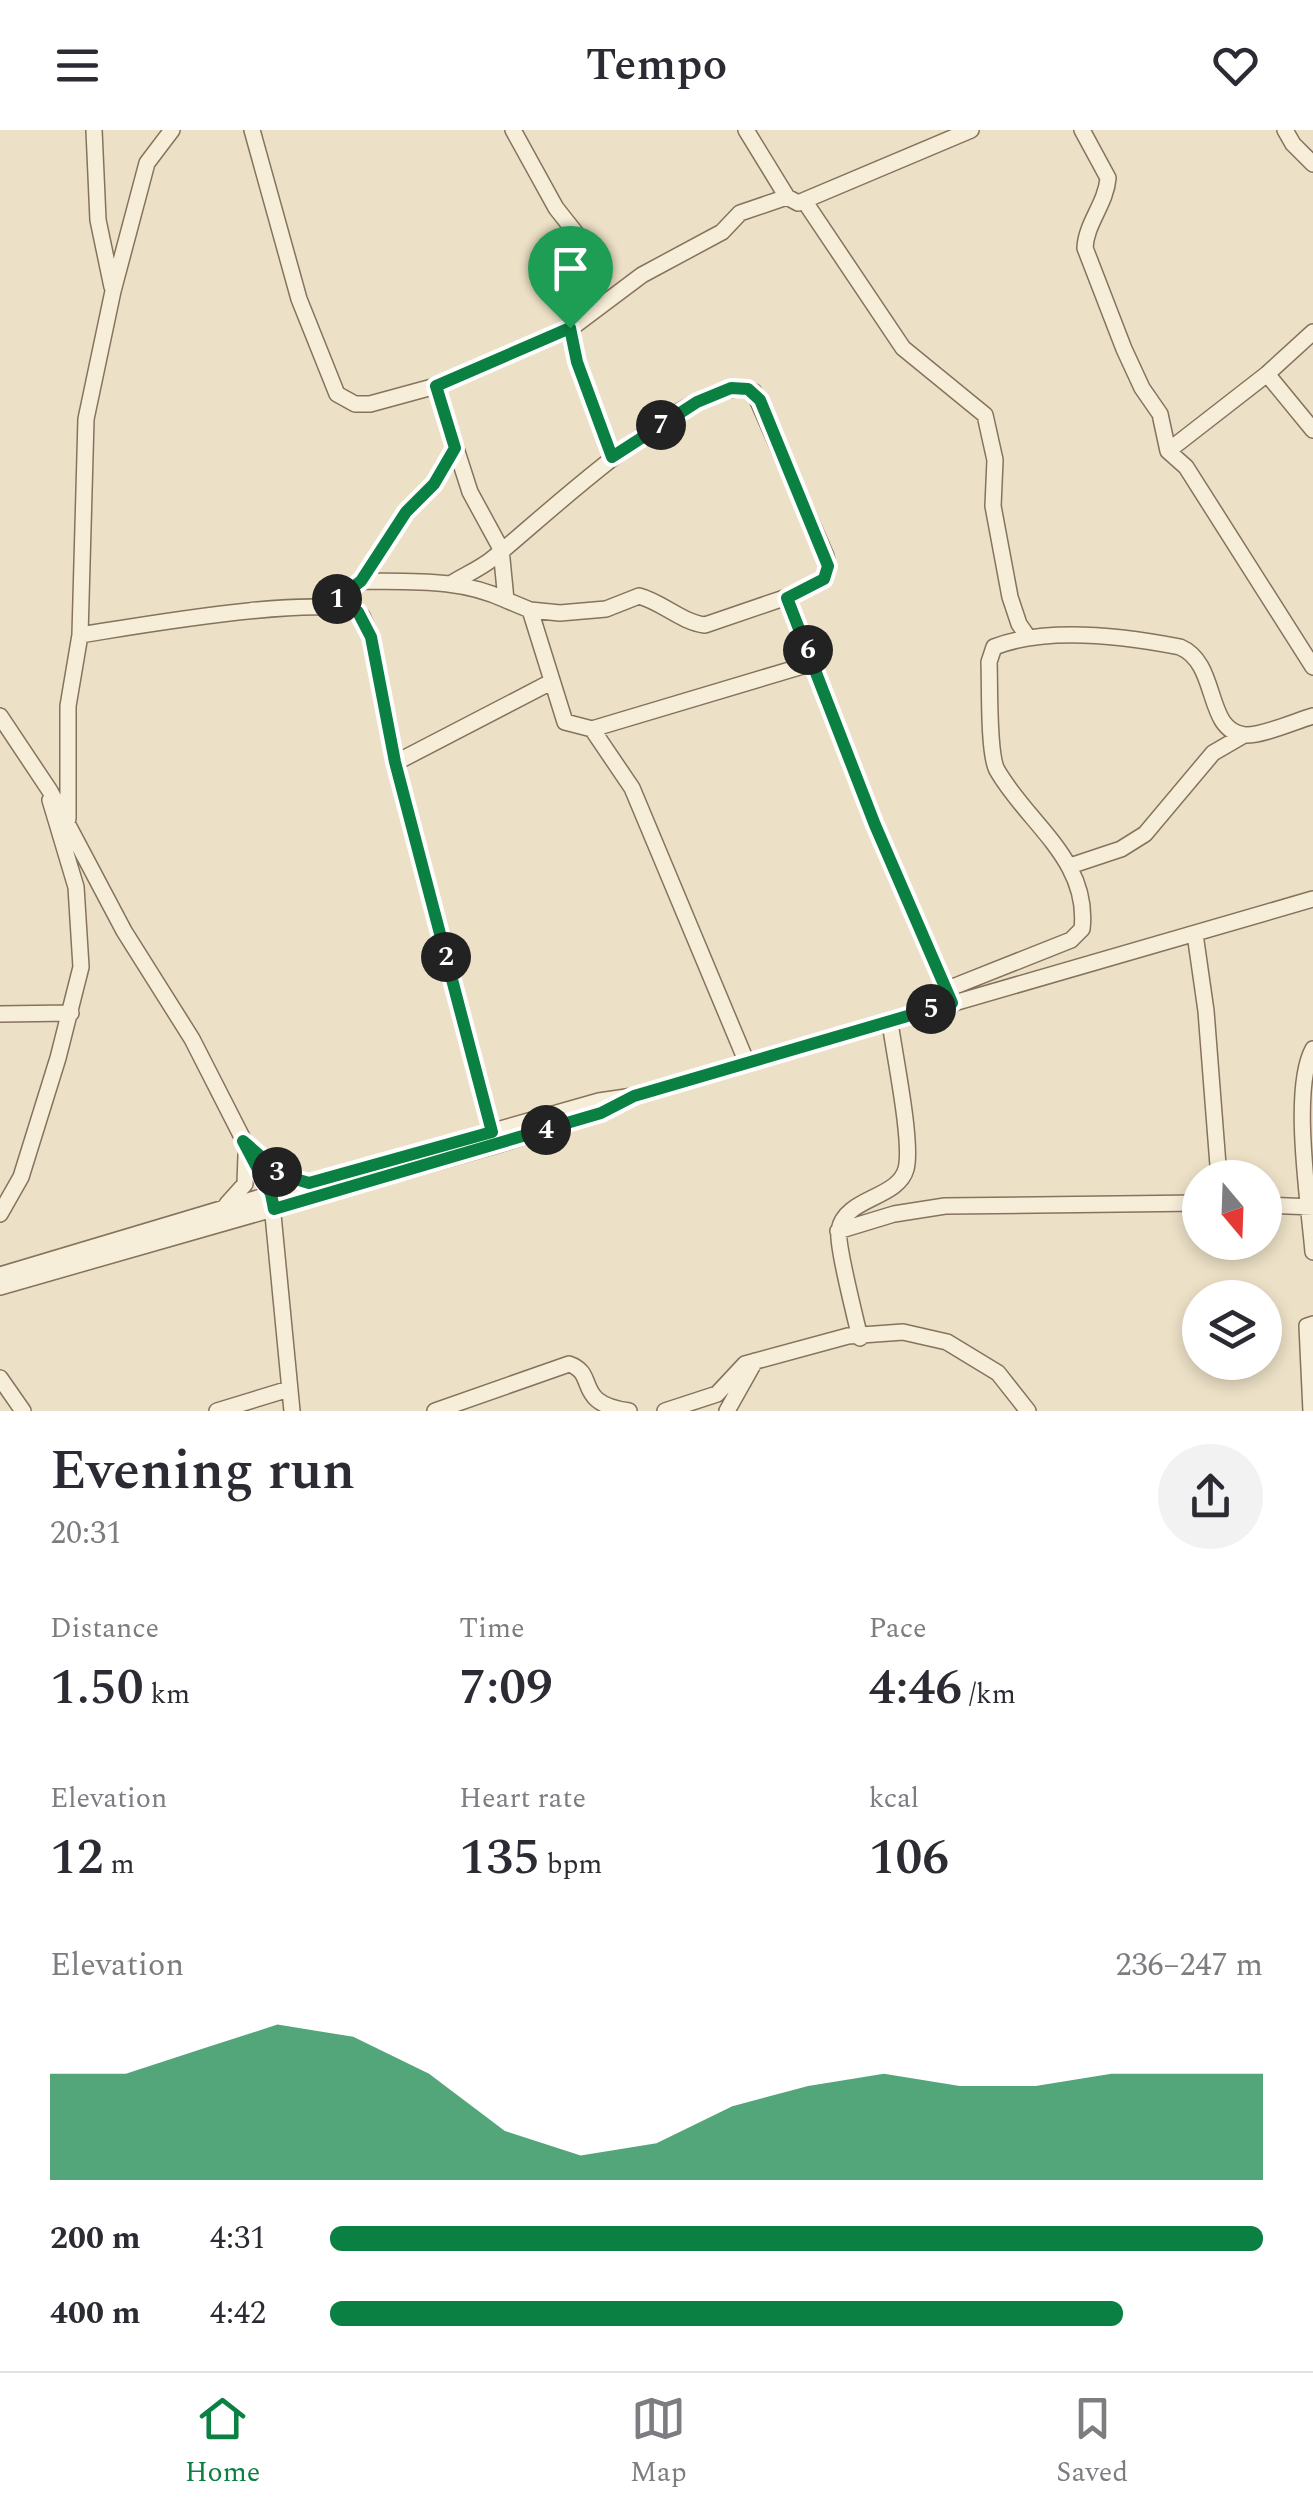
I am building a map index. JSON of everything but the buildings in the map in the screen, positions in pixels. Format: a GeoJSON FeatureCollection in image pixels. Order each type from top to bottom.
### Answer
{"type":"FeatureCollection","features":[{"type":"Feature","properties":{"kind":"street"},"geometry":{"type":"LineString","coordinates":[[94,130],[98,220],[113,291]]}},
{"type":"Feature","properties":{"kind":"street"},"geometry":{"type":"LineString","coordinates":[[68,823],[68,706],[80,635],[86,419],[113,291],[147,163],[172,130]]}},
{"type":"Feature","properties":{"kind":"street"},"geometry":{"type":"LineString","coordinates":[[252,130],[298,299],[337,394],[347,402],[370,404],[436,386],[570,328],[642,275],[722,232],[740,213],[788,197]]}},
{"type":"Feature","properties":{"kind":"street"},"geometry":{"type":"LineString","coordinates":[[513,130],[556,208],[590,251]]}},
{"type":"Feature","properties":{"kind":"street"},"geometry":{"type":"LineString","coordinates":[[746,130],[788,197],[798,203],[971,130]]}},
{"type":"Feature","properties":{"kind":"street"},"geometry":{"type":"LineString","coordinates":[[1082,130],[1108,178],[1104,201],[1086,237],[1086,248],[1124,350],[1160,414],[1168,451],[1186,466],[1313,667]]}},
{"type":"Feature","properties":{"kind":"street"},"geometry":{"type":"LineString","coordinates":[[1285,130],[1313,164]]}},
{"type":"Feature","properties":{"kind":"street"},"geometry":{"type":"LineString","coordinates":[[805,202],[903,348],[986,415],[996,460],[994,506],[1010,597],[1028,637]]}},
{"type":"Feature","properties":{"kind":"street"},"geometry":{"type":"LineString","coordinates":[[570,328],[577,362],[612,457]]}},
{"type":"Feature","properties":{"kind":"street"},"geometry":{"type":"LineString","coordinates":[[1168,451],[1267,374],[1313,332]]}},
{"type":"Feature","properties":{"kind":"street"},"geometry":{"type":"LineString","coordinates":[[1267,374],[1313,430]]}},
{"type":"Feature","properties":{"kind":"street"},"geometry":{"type":"LineString","coordinates":[[436,386],[470,492],[502,549],[506,600]]}},
{"type":"Feature","properties":{"kind":"street"},"geometry":{"type":"LineString","coordinates":[[361,581],[480,587],[530,610],[560,613],[606,608],[639,596],[674,610],[694,624],[705,625],[787,598],[824,579],[828,566],[754,392],[740,388],[717,392],[612,457],[494,558],[452,583]]}},
{"type":"Feature","properties":{"kind":"street"},"geometry":{"type":"LineString","coordinates":[[326,608],[361,581],[406,512],[434,484],[455,448]]}},
{"type":"Feature","properties":{"kind":"street"},"geometry":{"type":"LineString","coordinates":[[787,598],[875,825],[949,996]]}},
{"type":"Feature","properties":{"kind":"street"},"geometry":{"type":"LineString","coordinates":[[80,635],[257,609],[351,609],[366,622],[395,762],[496,1138]]}},
{"type":"Feature","properties":{"kind":"street"},"geometry":{"type":"LineString","coordinates":[[530,610],[565,722],[570,726],[592,729],[813,663]]}},
{"type":"Feature","properties":{"kind":"street"},"geometry":{"type":"LineString","coordinates":[[0,1287],[273,1201],[496,1138],[599,1102],[634,1096],[890,1022],[1078,936],[1084,914],[1070,866],[1001,774],[994,758],[988,662],[991,651],[1001,644],[1028,637],[1104,636],[1156,642],[1191,652],[1203,666],[1224,723],[1244,735]]}},
{"type":"Feature","properties":{"kind":"street"},"geometry":{"type":"LineString","coordinates":[[395,762],[552,682]]}},
{"type":"Feature","properties":{"kind":"street"},"geometry":{"type":"LineString","coordinates":[[1070,866],[1122,849],[1145,834],[1212,752],[1244,735],[1313,716]]}},
{"type":"Feature","properties":{"kind":"street"},"geometry":{"type":"LineString","coordinates":[[0,718],[50,791],[124,931],[192,1039],[273,1201],[292,1411]]}},
{"type":"Feature","properties":{"kind":"street"},"geometry":{"type":"LineString","coordinates":[[592,729],[638,803],[748,1063]]}},
{"type":"Feature","properties":{"kind":"street"},"geometry":{"type":"LineString","coordinates":[[0,1214],[21,1178],[81,967],[76,887],[53,815],[50,791]]}},
{"type":"Feature","properties":{"kind":"street"},"geometry":{"type":"LineString","coordinates":[[949,996],[1313,900]]}},
{"type":"Feature","properties":{"kind":"street"},"geometry":{"type":"LineString","coordinates":[[1195,934],[1206,1011],[1217,1160]]}},
{"type":"Feature","properties":{"kind":"street"},"geometry":{"type":"LineString","coordinates":[[0,1014],[71,1013]]}},
{"type":"Feature","properties":{"kind":"street"},"geometry":{"type":"LineString","coordinates":[[860,1338],[838,1232],[847,1214],[896,1184],[906,1170],[890,1022]]}},
{"type":"Feature","properties":{"kind":"street"},"geometry":{"type":"LineString","coordinates":[[1313,1048],[1305,1064],[1302,1092],[1313,1252]]}},
{"type":"Feature","properties":{"kind":"street"},"geometry":{"type":"LineString","coordinates":[[0,1276],[221,1208],[273,1201],[309,1183],[496,1138]]}},
{"type":"Feature","properties":{"kind":"street"},"geometry":{"type":"LineString","coordinates":[[243,1141],[282,1175],[309,1183]]}},
{"type":"Feature","properties":{"kind":"street"},"geometry":{"type":"LineString","coordinates":[[221,1208],[245,1184],[248,1163],[243,1141]]}},
{"type":"Feature","properties":{"kind":"street"},"geometry":{"type":"LineString","coordinates":[[838,1232],[894,1214],[946,1206],[1182,1203]]}},
{"type":"Feature","properties":{"kind":"street"},"geometry":{"type":"LineString","coordinates":[[1282,1206],[1311,1207]]}},
{"type":"Feature","properties":{"kind":"street"},"geometry":{"type":"LineString","coordinates":[[1311,1411],[1307,1326],[1313,1324]]}},
{"type":"Feature","properties":{"kind":"street"},"geometry":{"type":"LineString","coordinates":[[665,1411],[717,1394],[736,1370],[755,1361],[848,1336],[903,1332],[947,1342],[998,1373],[1028,1411]]}},
{"type":"Feature","properties":{"kind":"street"},"geometry":{"type":"LineString","coordinates":[[727,1411],[755,1361]]}},
{"type":"Feature","properties":{"kind":"street"},"geometry":{"type":"LineString","coordinates":[[435,1411],[569,1364],[581,1371],[590,1392],[602,1406],[629,1411]]}},
{"type":"Feature","properties":{"kind":"street"},"geometry":{"type":"LineString","coordinates":[[0,1378],[23,1411]]}},
{"type":"Feature","properties":{"kind":"street"},"geometry":{"type":"LineString","coordinates":[[217,1411],[290,1389]]}},
{"type":"Feature","properties":{"kind":"route"},"geometry":{"type":"LineString","coordinates":[[570,328],[577,362],[612,457],[717,392],[748,389],[760,400],[828,566],[828,574],[819,583],[787,598],[875,825],[952,1003],[634,1096],[601,1113],[500,1144],[274,1209],[271,1194],[243,1141],[282,1175],[309,1183],[492,1132],[395,762],[371,637],[358,612],[326,608],[361,581],[406,512],[434,484],[455,448],[436,386],[570,328]]}}]}
